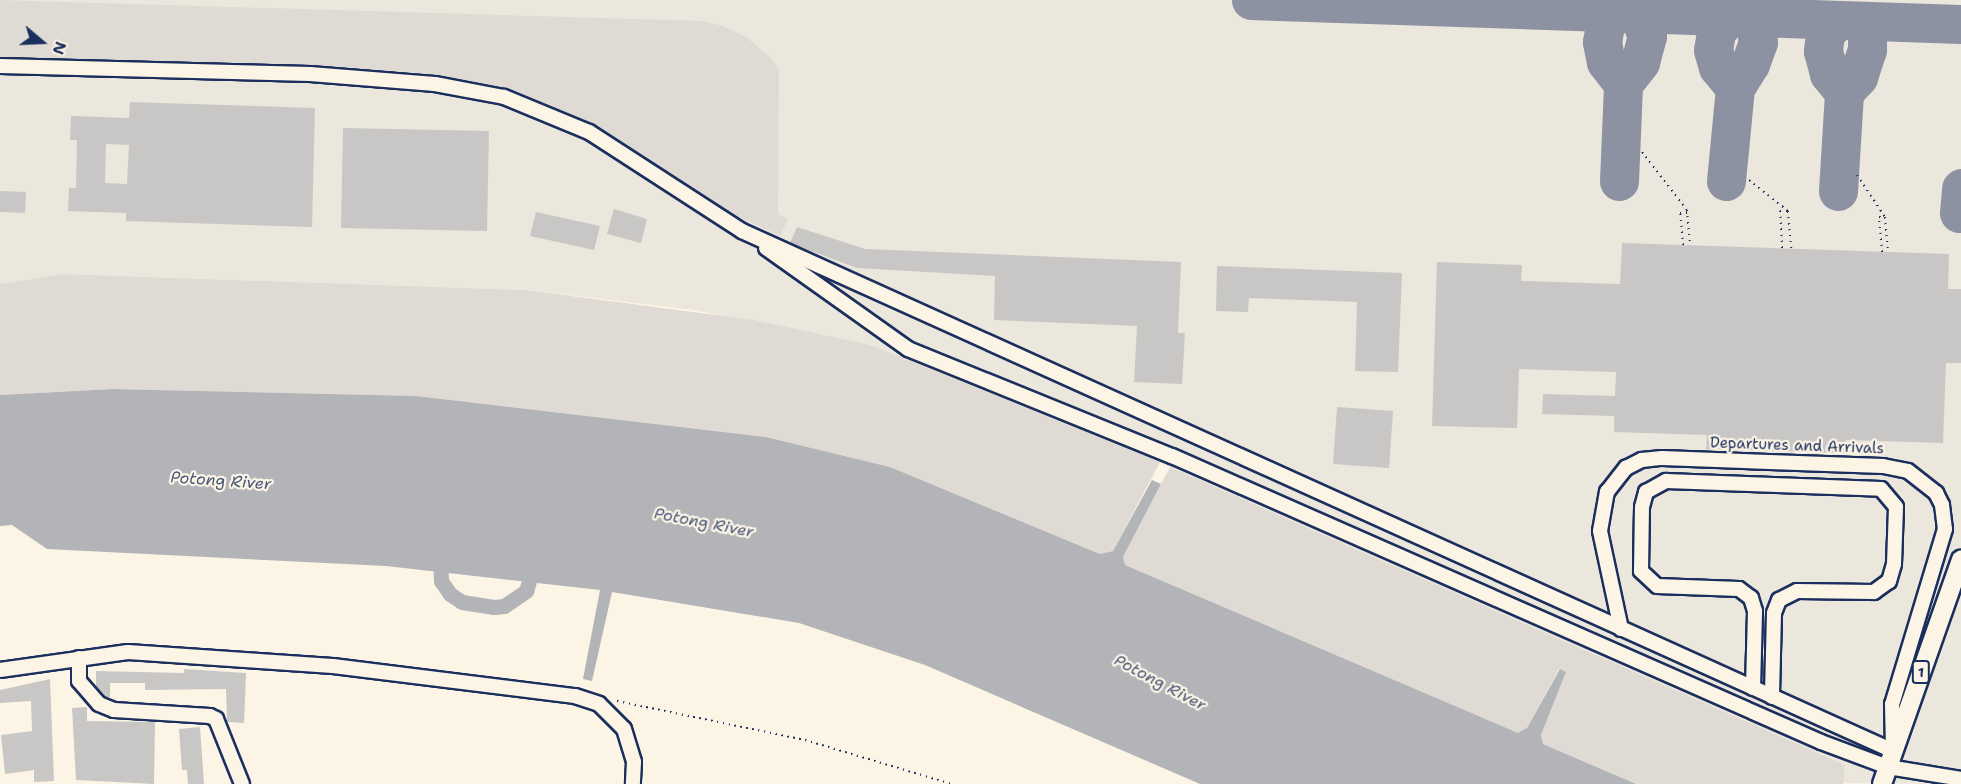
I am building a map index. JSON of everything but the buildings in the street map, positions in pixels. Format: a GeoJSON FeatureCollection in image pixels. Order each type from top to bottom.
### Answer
{"type":"FeatureCollection","features":[{"type":"Feature","properties":{"kind":"main road","name":"1"},"geometry":{"type":"LineString","coordinates":[[1882,784],[1961,560]]}},
{"type":"Feature","properties":{"kind":"street"},"geometry":{"type":"LineString","coordinates":[[0,66],[310,74],[435,84],[504,97],[589,132],[742,231],[908,349],[1172,456],[1821,742],[1961,779]]}},
{"type":"Feature","properties":{"kind":"street"},"geometry":{"type":"LineString","coordinates":[[742,231],[1753,688],[1891,759]]}},
{"type":"Feature","properties":{"kind":"street","name":"Departures and Arrivals"},"geometry":{"type":"LineString","coordinates":[[1622,629],[1602,552],[1601,512],[1607,492],[1626,468],[1642,460],[1883,466],[1919,477],[1936,493],[1942,505],[1945,529],[1892,704],[1891,759]]}},
{"type":"Feature","properties":{"kind":"street"},"geometry":{"type":"LineString","coordinates":[[1753,688],[1755,611],[1750,597],[1732,589],[1657,586],[1641,571],[1642,507],[1646,492],[1666,481],[1881,489],[1896,507],[1894,564],[1889,581],[1874,591],[1797,591],[1779,600],[1774,613],[1772,697]]}},
{"type":"Feature","properties":{"kind":"street"},"geometry":{"type":"LineString","coordinates":[[0,670],[128,652],[333,666],[575,696],[599,704],[624,729],[634,762],[633,784]]}},
{"type":"Feature","properties":{"kind":"street"},"geometry":{"type":"LineString","coordinates":[[79,658],[80,681],[99,704],[114,710],[210,716],[216,719],[242,784]]}},
{"type":"Feature","properties":{"kind":"path"},"geometry":{"type":"LineString","coordinates":[[1642,152],[1687,213],[1690,245]]}},
{"type":"Feature","properties":{"kind":"path"},"geometry":{"type":"LineString","coordinates":[[1857,176],[1885,218],[1888,252]]}},
{"type":"Feature","properties":{"kind":"path"},"geometry":{"type":"LineString","coordinates":[[1749,180],[1788,211],[1791,249]]}},
{"type":"Feature","properties":{"kind":"path"},"geometry":{"type":"LineString","coordinates":[[1782,248],[1780,211],[1788,211]]}},
{"type":"Feature","properties":{"kind":"path"},"geometry":{"type":"LineString","coordinates":[[1683,245],[1680,213],[1687,213]]}},
{"type":"Feature","properties":{"kind":"path"},"geometry":{"type":"LineString","coordinates":[[1882,252],[1879,217],[1885,218]]}},
{"type":"Feature","properties":{"kind":"path"},"geometry":{"type":"LineString","coordinates":[[614,700],[805,740],[952,784]]}},
{"type":"Feature","properties":{"kind":"shaded area"},"geometry":{"type":"Polygon","coordinates":[[[0,0],[1961,0],[1961,784],[1841,783],[1845,765],[1170,467],[871,345],[694,310],[525,290],[63,274],[0,284],[0,0]]]}},
{"type":"Feature","properties":{"kind":"shaded area"},"geometry":{"type":"Polygon","coordinates":[[[0,0],[703,21],[723,26],[746,37],[770,57],[779,70],[778,214],[788,219],[780,236],[735,215],[584,122],[516,95],[465,81],[413,72],[0,58],[0,0]]]}},
{"type":"Feature","properties":{"kind":"shaded area"},"geometry":{"type":"Polygon","coordinates":[[[63,274],[525,290],[754,320],[871,345],[1160,462],[1113,551],[1100,554],[890,467],[766,437],[416,396],[113,389],[0,395],[0,284],[63,274]]]}},
{"type":"Feature","properties":{"kind":"shaded area"},"geometry":{"type":"Polygon","coordinates":[[[1170,467],[1845,765],[1843,784],[1636,784],[1543,744],[1541,735],[1566,672],[1559,669],[1527,728],[1518,734],[1125,565],[1123,557],[1170,467]]]}},
{"type":"Feature","properties":{"kind":"water","name":"Potong River"},"geometry":{"type":"Polygon","coordinates":[[[113,389],[416,396],[766,437],[890,467],[1100,554],[1113,551],[1152,480],[1161,484],[1123,557],[1125,565],[1518,733],[1527,728],[1560,669],[1566,672],[1541,735],[1543,744],[1636,784],[1200,784],[925,665],[799,623],[612,592],[592,681],[583,679],[600,590],[386,566],[47,549],[12,525],[0,526],[0,395],[113,389]]]}},
{"type":"Feature","properties":{"kind":"waterway"},"geometry":{"type":"LineString","coordinates":[[440,553],[441,581],[450,594],[462,602],[494,607],[504,606],[526,591],[535,561]]}},
{"type":"Feature","properties":{"kind":"taxiway"},"geometry":{"type":"LineString","coordinates":[[1251,0],[1961,24]]}},
{"type":"Feature","properties":{"kind":"taxiway"},"geometry":{"type":"LineString","coordinates":[[1619,181],[1623,84],[1640,62],[1647,36],[1640,19],[1620,0]]}},
{"type":"Feature","properties":{"kind":"taxiway"},"geometry":{"type":"LineString","coordinates":[[1615,13],[1605,25],[1602,42],[1606,62],[1623,84]]}},
{"type":"Feature","properties":{"kind":"taxiway"},"geometry":{"type":"LineString","coordinates":[[1729,16],[1716,32],[1713,50],[1718,67],[1735,88]]}},
{"type":"Feature","properties":{"kind":"taxiway"},"geometry":{"type":"LineString","coordinates":[[1726,181],[1735,88],[1750,64],[1758,42],[1756,30],[1747,17]]}},
{"type":"Feature","properties":{"kind":"taxiway"},"geometry":{"type":"LineString","coordinates":[[1837,20],[1825,34],[1823,51],[1829,74],[1844,92]]}},
{"type":"Feature","properties":{"kind":"taxiway"},"geometry":{"type":"LineString","coordinates":[[1838,191],[1844,92],[1858,77],[1867,50],[1867,33],[1858,21]]}},
{"type":"Feature","properties":{"kind":"taxiway"},"geometry":{"type":"LineString","coordinates":[[1959,213],[1961,188]]}}]}
